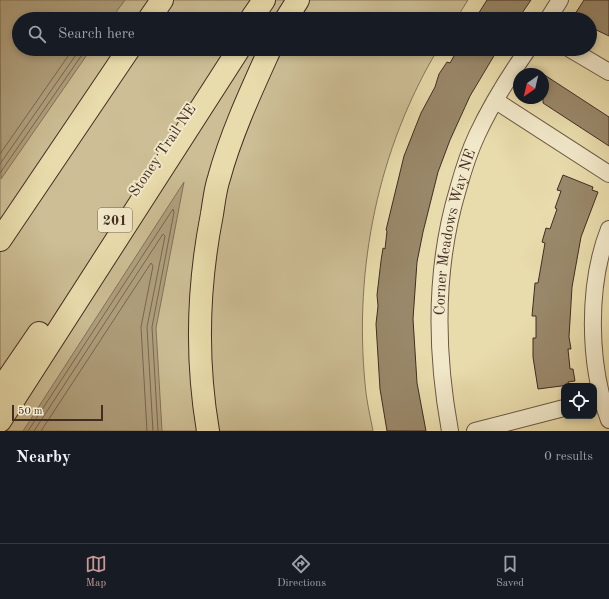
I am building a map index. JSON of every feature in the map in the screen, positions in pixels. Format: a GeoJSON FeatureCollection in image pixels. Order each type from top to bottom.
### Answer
{"type":"FeatureCollection","features":[{"type":"Feature","properties":{"kind":"highway"},"geometry":{"type":"LineString","coordinates":[[154,12],[162,0]]}},
{"type":"Feature","properties":{"kind":"highway"},"geometry":{"type":"LineString","coordinates":[[256,12],[264,0]]}},
{"type":"Feature","properties":{"kind":"highway"},"geometry":{"type":"LineString","coordinates":[[262,12],[270,0]]}},
{"type":"Feature","properties":{"kind":"highway"},"geometry":{"type":"LineString","coordinates":[[290,12],[298,0]]}},
{"type":"Feature","properties":{"kind":"highway"},"geometry":{"type":"LineString","coordinates":[[0,240],[124,56]]}},
{"type":"Feature","properties":{"kind":"highway","name":"Stoney Trail NE"},"geometry":{"type":"LineString","coordinates":[[0,390],[226,56]]}},
{"type":"Feature","properties":{"kind":"highway"},"geometry":{"type":"LineString","coordinates":[[0,420],[234,56]]}},
{"type":"Feature","properties":{"kind":"highway"},"geometry":{"type":"LineString","coordinates":[[208,431],[202,395],[201,324],[206,248],[218,179],[245,104],[267,56]]}},
{"type":"Feature","properties":{"kind":"street"},"geometry":{"type":"LineString","coordinates":[[552,12],[560,0]]}},
{"type":"Feature","properties":{"kind":"street","name":"Corner Meadows Way NE"},"geometry":{"type":"LineString","coordinates":[[450,431],[443,394],[439,353],[438,298],[442,254],[450,214],[463,172],[477,136],[496,100],[524,56]]}},
{"type":"Feature","properties":{"kind":"street"},"geometry":{"type":"LineString","coordinates":[[582,56],[609,72]]}},
{"type":"Feature","properties":{"kind":"street"},"geometry":{"type":"LineString","coordinates":[[496,100],[609,174]]}},
{"type":"Feature","properties":{"kind":"street"},"geometry":{"type":"LineString","coordinates":[[609,229],[598,268],[594,299],[594,358],[601,398],[609,420]]}},
{"type":"Feature","properties":{"kind":"street"},"geometry":{"type":"LineString","coordinates":[[475,431],[561,409]]}},
{"type":"Feature","properties":{"kind":"shaded area"},"geometry":{"type":"Polygon","coordinates":[[[0,0],[468,0],[460,12],[12,12],[12,56],[434,56],[417,87],[400,127],[386,168],[375,210],[367,253],[363,296],[363,340],[366,389],[373,431],[0,431],[0,0]]]}},
{"type":"Feature","properties":{"kind":"water"},"geometry":{"type":"Polygon","coordinates":[[[0,0],[125,0],[116,12],[12,12],[12,56],[86,56],[1,179],[0,0]]]}},
{"type":"Feature","properties":{"kind":"water"},"geometry":{"type":"Polygon","coordinates":[[[184,182],[156,328],[162,431],[23,431],[184,182]]]}},
{"type":"Feature","properties":{"kind":"building"},"geometry":{"type":"Polygon","coordinates":[[[487,0],[531,0],[523,12],[479,12],[487,0]]]}},
{"type":"Feature","properties":{"kind":"building"},"geometry":{"type":"Polygon","coordinates":[[[584,0],[609,0],[609,36],[597,30],[597,12],[576,12],[584,0]]]}},
{"type":"Feature","properties":{"kind":"building"},"geometry":{"type":"Polygon","coordinates":[[[454,56],[494,56],[470,96],[450,140],[438,172],[417,262],[413,319],[417,383],[426,431],[387,431],[380,389],[376,324],[378,306],[377,295],[383,248],[385,249],[386,230],[404,156],[421,113],[435,87],[439,74],[447,62],[450,63],[454,56]]]}},
{"type":"Feature","properties":{"kind":"building"},"geometry":{"type":"Polygon","coordinates":[[[549,78],[609,117],[609,146],[545,104],[549,104],[549,78]]]}},
{"type":"Feature","properties":{"kind":"building"},"geometry":{"type":"Polygon","coordinates":[[[563,175],[593,187],[592,190],[598,192],[581,237],[572,287],[569,337],[571,349],[568,349],[570,369],[573,369],[575,381],[561,383],[561,386],[538,389],[533,357],[533,338],[536,338],[536,316],[532,316],[535,283],[538,283],[545,243],[542,242],[546,228],[550,229],[557,209],[555,208],[561,191],[557,190],[563,175]]]}}]}
